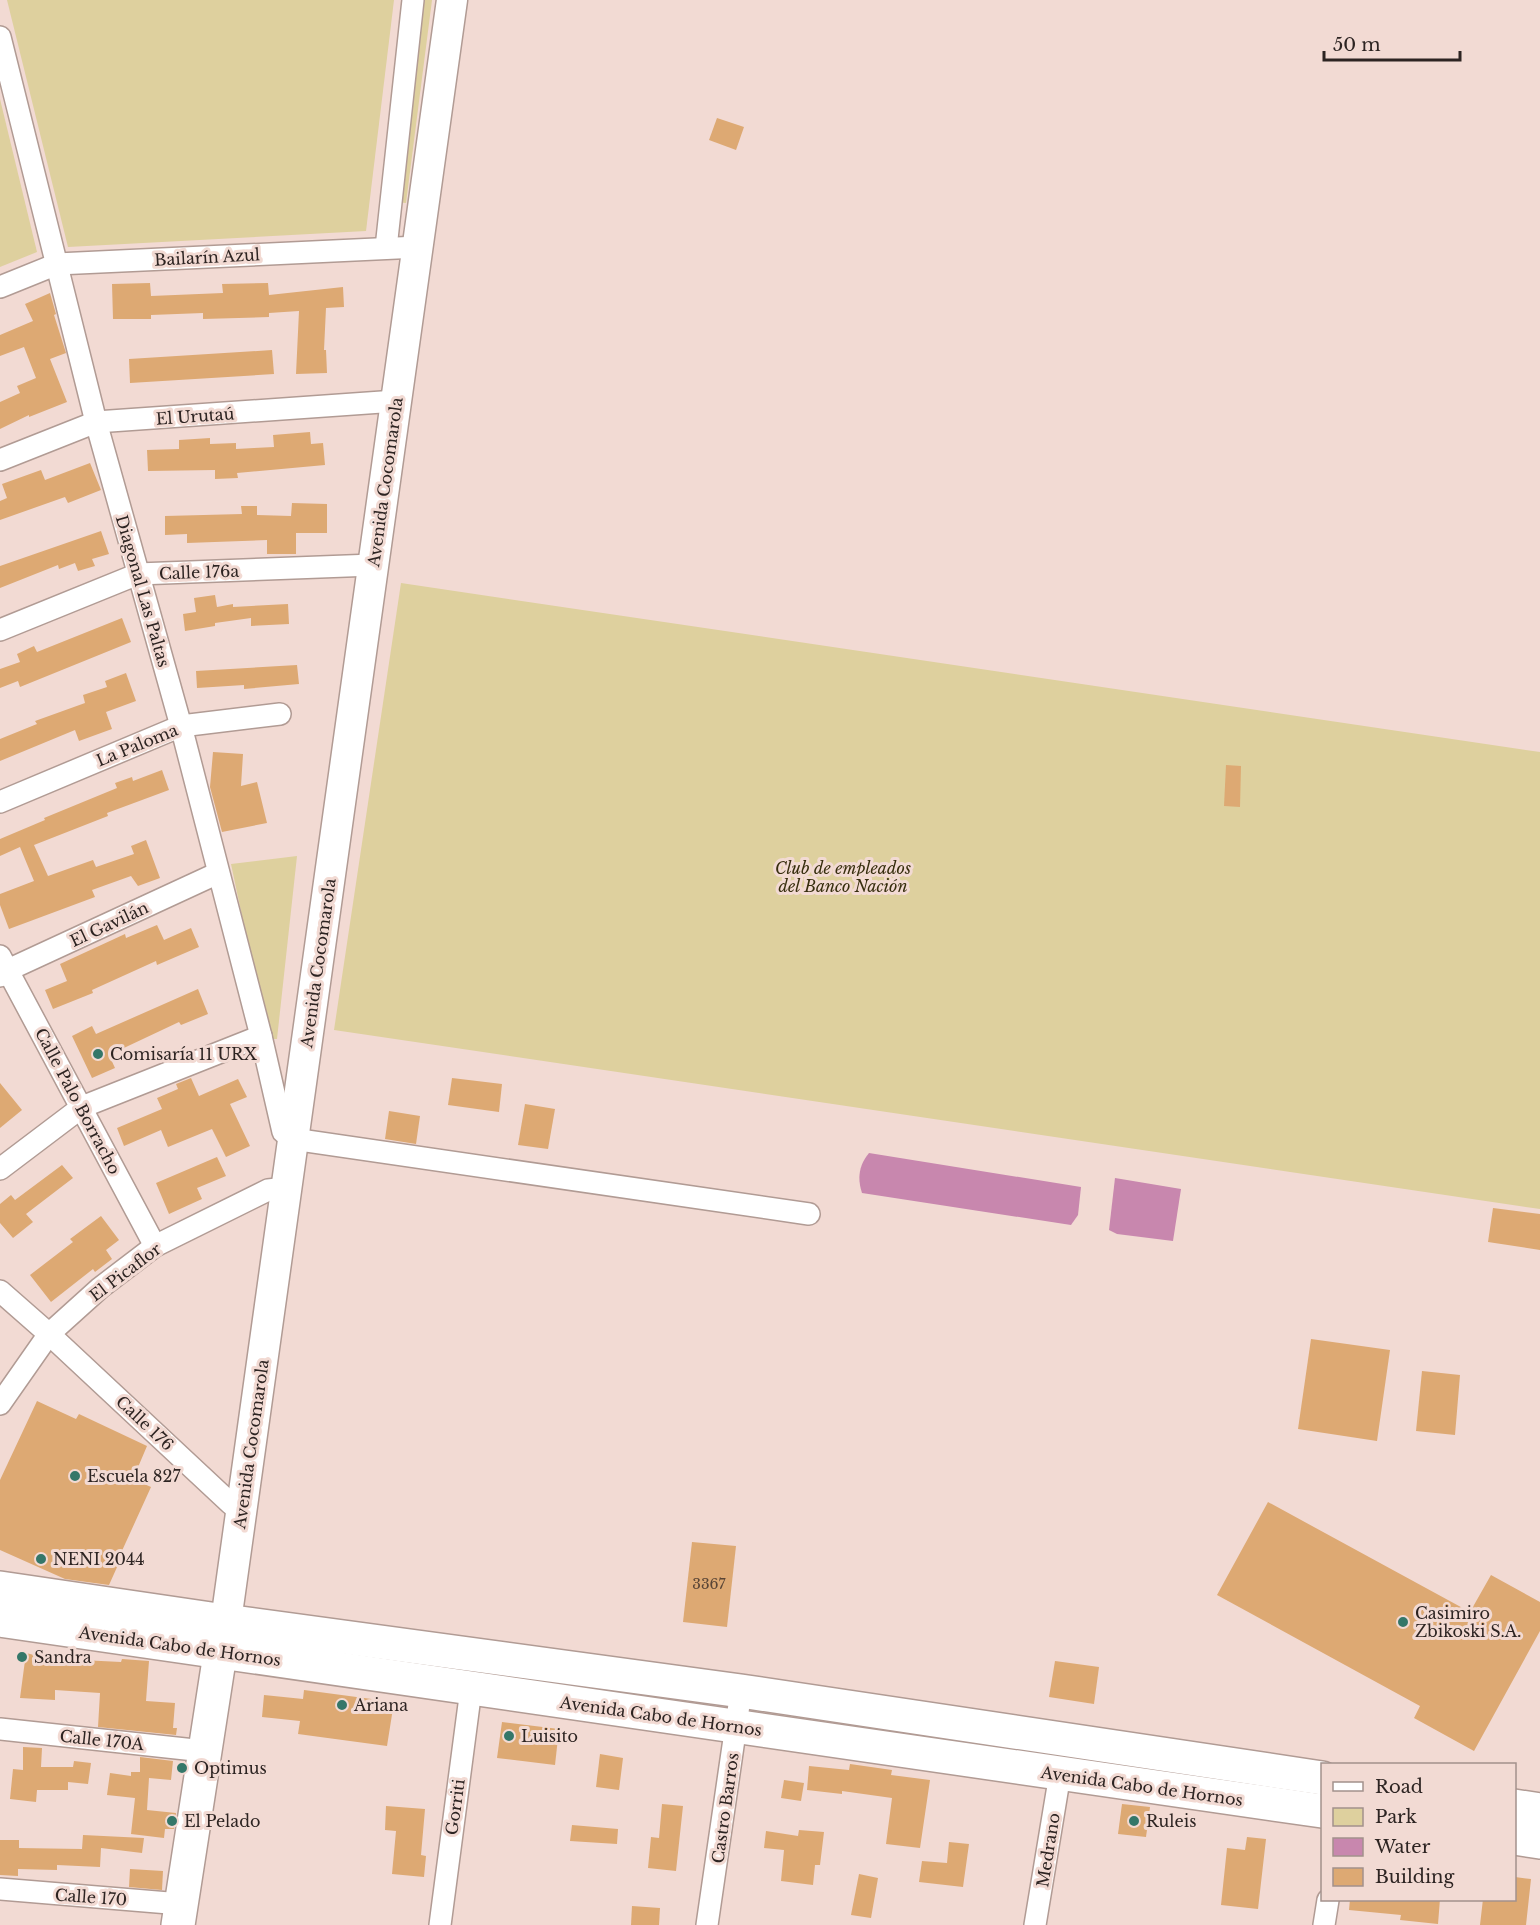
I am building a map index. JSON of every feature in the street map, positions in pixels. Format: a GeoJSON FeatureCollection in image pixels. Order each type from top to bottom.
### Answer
{"type":"FeatureCollection","features":[{"type":"Feature","properties":{"kind":"main road","name":"Avenida Cocomarola"},"geometry":{"type":"LineString","coordinates":[[180,1914],[242,1512],[452,0]]}},
{"type":"Feature","properties":{"kind":"main road","name":"Avenida Cabo de Hornos"},"geometry":{"type":"LineString","coordinates":[[0,1588],[471,1689],[1321,1811]]}},
{"type":"Feature","properties":{"kind":"main road","name":"Avenida Cabo de Hornos"},"geometry":{"type":"LineString","coordinates":[[0,1620],[223,1636],[741,1691],[1321,1778]]}},
{"type":"Feature","properties":{"kind":"main road"},"geometry":{"type":"LineString","coordinates":[[1516,1806],[1540,1810]]}},
{"type":"Feature","properties":{"kind":"main road"},"geometry":{"type":"LineString","coordinates":[[1516,1838],[1540,1842]]}},
{"type":"Feature","properties":{"kind":"street"},"geometry":{"type":"LineString","coordinates":[[386,248],[413,0]]}},
{"type":"Feature","properties":{"kind":"street","name":"Diagonal Las Paltas"},"geometry":{"type":"LineString","coordinates":[[0,37],[96,422],[181,726],[261,1035],[283,1132],[293,1139]]}},
{"type":"Feature","properties":{"kind":"street","name":"Bailarín Azul"},"geometry":{"type":"LineString","coordinates":[[0,287],[57,264],[418,247]]}},
{"type":"Feature","properties":{"kind":"street","name":"El Urutaú"},"geometry":{"type":"LineString","coordinates":[[0,460],[96,422],[396,401]]}},
{"type":"Feature","properties":{"kind":"street","name":"Calle 176a"},"geometry":{"type":"LineString","coordinates":[[0,630],[138,574],[373,565]]}},
{"type":"Feature","properties":{"kind":"street","name":"La Paloma"},"geometry":{"type":"LineString","coordinates":[[0,802],[181,726],[280,714]]}},
{"type":"Feature","properties":{"kind":"street","name":"El Gavilán"},"geometry":{"type":"LineString","coordinates":[[3,968],[218,873]]}},
{"type":"Feature","properties":{"kind":"street","name":"Calle Palo Borracho"},"geometry":{"type":"LineString","coordinates":[[3,968],[82,1107],[155,1246]]}},
{"type":"Feature","properties":{"kind":"street"},"geometry":{"type":"LineString","coordinates":[[0,1169],[82,1107],[261,1035]]}},
{"type":"Feature","properties":{"kind":"street"},"geometry":{"type":"LineString","coordinates":[[293,1139],[809,1214]]}},
{"type":"Feature","properties":{"kind":"street","name":"El Picaflor"},"geometry":{"type":"LineString","coordinates":[[0,1404],[49,1334],[100,1288],[155,1246],[268,1190],[286,1188]]}},
{"type":"Feature","properties":{"kind":"street","name":"Calle 176"},"geometry":{"type":"LineString","coordinates":[[0,1291],[242,1512]]}},
{"type":"Feature","properties":{"kind":"street","name":"Gorriti"},"geometry":{"type":"LineString","coordinates":[[440,1925],[471,1689]]}},
{"type":"Feature","properties":{"kind":"street","name":"Castro Barros"},"geometry":{"type":"LineString","coordinates":[[707,1925],[741,1691]]}},
{"type":"Feature","properties":{"kind":"street","name":"Calle 170A"},"geometry":{"type":"LineString","coordinates":[[0,1729],[204,1751]]}},
{"type":"Feature","properties":{"kind":"street","name":"Medrano"},"geometry":{"type":"LineString","coordinates":[[1035,1925],[1060,1774]]}},
{"type":"Feature","properties":{"kind":"street","name":"Calle 170"},"geometry":{"type":"LineString","coordinates":[[0,1890],[180,1914]]}},
{"type":"Feature","properties":{"kind":"street"},"geometry":{"type":"LineString","coordinates":[[1324,1925],[1328,1901]]}},
{"type":"Feature","properties":{"kind":"green space"},"geometry":{"type":"Polygon","coordinates":[[[7,0],[394,0],[366,231],[68,247],[7,0]]]}},
{"type":"Feature","properties":{"kind":"green space"},"geometry":{"type":"Polygon","coordinates":[[[419,0],[432,0],[406,203],[393,202],[419,0]]]}},
{"type":"Feature","properties":{"kind":"green space"},"geometry":{"type":"Polygon","coordinates":[[[0,99],[37,252],[0,267],[0,99]]]}},
{"type":"Feature","properties":{"kind":"green space","name":"Club de empleados del Banco Nación"},"geometry":{"type":"Polygon","coordinates":[[[401,583],[1540,752],[1540,1209],[334,1030],[401,583]]]}},
{"type":"Feature","properties":{"kind":"green space"},"geometry":{"type":"Polygon","coordinates":[[[297,856],[277,1039],[268,1039],[231,864],[297,856]]]}},
{"type":"Feature","properties":{"kind":"water"},"geometry":{"type":"Polygon","coordinates":[[[869,1153],[1081,1187],[1078,1215],[1071,1225],[862,1193],[860,1172],[869,1153]]]}},
{"type":"Feature","properties":{"kind":"water"},"geometry":{"type":"Polygon","coordinates":[[[1115,1178],[1181,1189],[1173,1241],[1117,1234],[1109,1230],[1115,1178]]]}},
{"type":"Feature","properties":{"kind":"building"},"geometry":{"type":"Polygon","coordinates":[[[717,118],[744,127],[736,150],[709,140],[717,118]]]}},
{"type":"Feature","properties":{"kind":"building"},"geometry":{"type":"Polygon","coordinates":[[[150,283],[151,296],[223,293],[222,284],[268,283],[269,295],[343,287],[344,307],[326,308],[324,350],[326,350],[327,373],[296,374],[299,311],[269,313],[269,317],[203,319],[203,313],[151,315],[151,319],[113,319],[112,284],[150,283]]]}},
{"type":"Feature","properties":{"kind":"building"},"geometry":{"type":"Polygon","coordinates":[[[50,293],[56,314],[54,315],[66,353],[50,359],[67,402],[29,417],[29,415],[0,429],[0,402],[20,393],[17,386],[36,378],[24,347],[0,356],[0,335],[33,321],[25,304],[50,293]]]}},
{"type":"Feature","properties":{"kind":"building"},"geometry":{"type":"Polygon","coordinates":[[[272,350],[274,374],[130,383],[129,359],[272,350]]]}},
{"type":"Feature","properties":{"kind":"building"},"geometry":{"type":"Polygon","coordinates":[[[310,432],[311,444],[323,443],[325,465],[237,473],[238,478],[215,479],[215,470],[148,471],[147,450],[179,449],[179,440],[210,438],[210,444],[236,443],[236,449],[274,447],[273,435],[310,432]]]}},
{"type":"Feature","properties":{"kind":"building"},"geometry":{"type":"Polygon","coordinates":[[[90,463],[101,490],[68,503],[65,497],[0,520],[0,501],[7,498],[2,484],[41,470],[45,480],[90,463]]]}},
{"type":"Feature","properties":{"kind":"building"},"geometry":{"type":"Polygon","coordinates":[[[292,503],[327,504],[327,533],[296,533],[296,554],[267,554],[267,540],[187,543],[187,534],[165,535],[165,516],[242,514],[241,506],[257,506],[257,515],[291,516],[292,503]]]}},
{"type":"Feature","properties":{"kind":"building"},"geometry":{"type":"Polygon","coordinates":[[[101,531],[109,554],[92,559],[95,566],[78,571],[75,563],[59,569],[58,565],[0,588],[0,566],[101,531]]]}},
{"type":"Feature","properties":{"kind":"building"},"geometry":{"type":"Polygon","coordinates":[[[215,595],[217,607],[233,604],[233,607],[288,604],[289,624],[251,626],[251,618],[215,623],[215,626],[185,631],[183,614],[196,612],[194,598],[215,595]]]}},
{"type":"Feature","properties":{"kind":"building"},"geometry":{"type":"Polygon","coordinates":[[[122,618],[131,642],[20,687],[18,681],[0,688],[0,669],[20,662],[17,654],[34,646],[37,652],[122,618]]]}},
{"type":"Feature","properties":{"kind":"building"},"geometry":{"type":"Polygon","coordinates":[[[297,665],[299,684],[244,689],[244,685],[197,688],[196,671],[297,665]]]}},
{"type":"Feature","properties":{"kind":"building"},"geometry":{"type":"Polygon","coordinates":[[[126,673],[136,701],[106,712],[112,729],[79,741],[75,730],[0,761],[0,739],[37,724],[35,721],[85,703],[83,695],[107,687],[105,681],[126,673]]]}},
{"type":"Feature","properties":{"kind":"building"},"geometry":{"type":"Polygon","coordinates":[[[213,752],[243,754],[241,786],[257,782],[267,823],[222,832],[210,787],[213,752]]]}},
{"type":"Feature","properties":{"kind":"building"},"geometry":{"type":"Polygon","coordinates":[[[1226,765],[1241,766],[1240,807],[1224,806],[1226,765]]]}},
{"type":"Feature","properties":{"kind":"building"},"geometry":{"type":"Polygon","coordinates":[[[162,770],[169,790],[107,813],[108,816],[34,845],[48,876],[93,860],[96,867],[134,854],[131,846],[146,840],[160,878],[138,886],[131,876],[92,890],[95,897],[9,929],[0,905],[0,894],[34,881],[20,847],[0,856],[0,839],[117,788],[115,783],[132,777],[133,781],[162,770]]]}},
{"type":"Feature","properties":{"kind":"building"},"geometry":{"type":"Polygon","coordinates":[[[157,925],[164,940],[191,928],[199,947],[157,965],[156,961],[92,990],[93,993],[53,1009],[45,990],[67,981],[60,964],[125,934],[126,938],[157,925]]]}},
{"type":"Feature","properties":{"kind":"building"},"geometry":{"type":"Polygon","coordinates":[[[198,989],[208,1014],[181,1025],[179,1022],[109,1055],[115,1068],[92,1078],[72,1036],[92,1026],[96,1034],[198,989]]]}},
{"type":"Feature","properties":{"kind":"building"},"geometry":{"type":"Polygon","coordinates":[[[191,1078],[199,1096],[238,1079],[247,1097],[230,1104],[250,1146],[226,1157],[212,1129],[168,1147],[161,1130],[124,1146],[117,1128],[162,1109],[157,1098],[178,1089],[176,1084],[191,1078]]]}},
{"type":"Feature","properties":{"kind":"building"},"geometry":{"type":"Polygon","coordinates":[[[452,1078],[502,1084],[499,1112],[448,1105],[452,1078]]]}},
{"type":"Feature","properties":{"kind":"building"},"geometry":{"type":"Polygon","coordinates":[[[0,1083],[22,1110],[0,1128],[0,1083]]]}},
{"type":"Feature","properties":{"kind":"building"},"geometry":{"type":"Polygon","coordinates":[[[525,1104],[555,1109],[548,1149],[518,1145],[525,1104]]]}},
{"type":"Feature","properties":{"kind":"building"},"geometry":{"type":"Polygon","coordinates":[[[389,1111],[420,1116],[416,1144],[385,1139],[389,1111]]]}},
{"type":"Feature","properties":{"kind":"building"},"geometry":{"type":"Polygon","coordinates":[[[217,1157],[226,1176],[197,1188],[202,1199],[169,1214],[156,1183],[217,1157]]]}},
{"type":"Feature","properties":{"kind":"building"},"geometry":{"type":"Polygon","coordinates":[[[62,1165],[73,1178],[26,1214],[33,1222],[13,1238],[0,1223],[0,1204],[11,1195],[15,1200],[62,1165]]]}},
{"type":"Feature","properties":{"kind":"building"},"geometry":{"type":"Polygon","coordinates":[[[1493,1208],[1540,1214],[1540,1250],[1488,1242],[1493,1208]]]}},
{"type":"Feature","properties":{"kind":"building"},"geometry":{"type":"Polygon","coordinates":[[[101,1216],[119,1240],[106,1250],[112,1259],[95,1272],[93,1269],[51,1302],[30,1275],[73,1242],[70,1239],[101,1216]]]}},
{"type":"Feature","properties":{"kind":"building"},"geometry":{"type":"Polygon","coordinates":[[[1311,1339],[1390,1350],[1377,1441],[1298,1429],[1311,1339]]]}},
{"type":"Feature","properties":{"kind":"building"},"geometry":{"type":"Polygon","coordinates":[[[1422,1371],[1460,1375],[1455,1435],[1416,1431],[1422,1371]]]}},
{"type":"Feature","properties":{"kind":"building"},"geometry":{"type":"Polygon","coordinates":[[[37,1401],[76,1419],[79,1414],[147,1446],[133,1479],[151,1487],[116,1564],[118,1565],[109,1585],[65,1579],[0,1550],[0,1480],[37,1401]]]}},
{"type":"Feature","properties":{"kind":"building","name":"Casimiro Zbikoski S.A."},"geometry":{"type":"Polygon","coordinates":[[[1268,1502],[1470,1612],[1491,1575],[1540,1602],[1540,1631],[1474,1751],[1414,1718],[1420,1706],[1217,1595],[1268,1502]]]}},
{"type":"Feature","properties":{"kind":"building"},"geometry":{"type":"Polygon","coordinates":[[[692,1542],[736,1546],[727,1627],[683,1622],[692,1542]]]}},
{"type":"Feature","properties":{"kind":"building"},"geometry":{"type":"Polygon","coordinates":[[[43,1652],[61,1654],[61,1659],[149,1661],[146,1701],[175,1703],[173,1728],[177,1728],[176,1735],[98,1727],[100,1693],[55,1690],[55,1700],[20,1698],[26,1653],[42,1657],[43,1652]]]}},
{"type":"Feature","properties":{"kind":"building"},"geometry":{"type":"Polygon","coordinates":[[[1055,1661],[1099,1667],[1094,1704],[1049,1697],[1055,1661]]]}},
{"type":"Feature","properties":{"kind":"building"},"geometry":{"type":"Polygon","coordinates":[[[304,1690],[394,1702],[387,1746],[298,1734],[300,1721],[262,1717],[264,1695],[303,1699],[304,1690]]]}},
{"type":"Feature","properties":{"kind":"building"},"geometry":{"type":"Polygon","coordinates":[[[502,1722],[559,1729],[555,1765],[497,1758],[502,1722]]]}},
{"type":"Feature","properties":{"kind":"building"},"geometry":{"type":"Polygon","coordinates":[[[23,1747],[42,1748],[41,1767],[73,1767],[74,1761],[91,1763],[88,1784],[68,1782],[68,1790],[37,1790],[36,1802],[10,1799],[13,1769],[23,1770],[23,1747]]]}},
{"type":"Feature","properties":{"kind":"building"},"geometry":{"type":"Polygon","coordinates":[[[600,1754],[623,1758],[619,1790],[596,1787],[600,1754]]]}},
{"type":"Feature","properties":{"kind":"building"},"geometry":{"type":"Polygon","coordinates":[[[140,1757],[173,1761],[171,1780],[149,1778],[147,1810],[176,1813],[174,1829],[165,1829],[164,1838],[131,1834],[135,1798],[107,1795],[110,1773],[131,1776],[131,1772],[140,1772],[140,1757]]]}},
{"type":"Feature","properties":{"kind":"building"},"geometry":{"type":"Polygon","coordinates":[[[850,1764],[892,1770],[891,1775],[930,1780],[920,1848],[886,1844],[892,1798],[842,1791],[842,1794],[807,1790],[809,1766],[849,1770],[850,1764]]]}},
{"type":"Feature","properties":{"kind":"building"},"geometry":{"type":"Polygon","coordinates":[[[784,1780],[804,1783],[801,1801],[781,1798],[784,1780]]]}},
{"type":"Feature","properties":{"kind":"building"},"geometry":{"type":"Polygon","coordinates":[[[662,1804],[683,1806],[676,1871],[648,1868],[651,1837],[659,1838],[662,1804]]]}},
{"type":"Feature","properties":{"kind":"building","name":"Ruleis"},"geometry":{"type":"Polygon","coordinates":[[[1122,1804],[1150,1807],[1146,1837],[1118,1834],[1122,1804]]]}},
{"type":"Feature","properties":{"kind":"building"},"geometry":{"type":"Polygon","coordinates":[[[386,1806],[425,1809],[421,1855],[426,1856],[424,1877],[392,1874],[396,1831],[385,1830],[386,1806]]]}},
{"type":"Feature","properties":{"kind":"building"},"geometry":{"type":"Polygon","coordinates":[[[572,1825],[618,1829],[617,1844],[570,1841],[572,1825]]]}},
{"type":"Feature","properties":{"kind":"building"},"geometry":{"type":"Polygon","coordinates":[[[799,1830],[824,1832],[820,1865],[815,1865],[813,1885],[781,1881],[784,1850],[764,1848],[766,1831],[798,1836],[799,1830]]]}},
{"type":"Feature","properties":{"kind":"building"},"geometry":{"type":"Polygon","coordinates":[[[83,1835],[144,1838],[142,1853],[101,1848],[100,1867],[57,1865],[57,1870],[18,1869],[18,1876],[0,1875],[0,1840],[19,1840],[19,1848],[82,1849],[83,1835]]]}},
{"type":"Feature","properties":{"kind":"building"},"geometry":{"type":"Polygon","coordinates":[[[1247,1837],[1266,1839],[1258,1909],[1221,1905],[1227,1848],[1245,1850],[1247,1837]]]}},
{"type":"Feature","properties":{"kind":"building"},"geometry":{"type":"Polygon","coordinates":[[[949,1842],[969,1844],[963,1887],[919,1882],[922,1861],[947,1863],[949,1842]]]}},
{"type":"Feature","properties":{"kind":"building"},"geometry":{"type":"Polygon","coordinates":[[[130,1869],[163,1871],[162,1890],[129,1887],[130,1869]]]}},
{"type":"Feature","properties":{"kind":"building"},"geometry":{"type":"Polygon","coordinates":[[[859,1874],[878,1878],[871,1918],[851,1915],[859,1874]]]}},
{"type":"Feature","properties":{"kind":"building"},"geometry":{"type":"Polygon","coordinates":[[[1516,1877],[1531,1879],[1526,1925],[1480,1925],[1483,1901],[1516,1901],[1516,1877]]]}},
{"type":"Feature","properties":{"kind":"building"},"geometry":{"type":"Polygon","coordinates":[[[1350,1901],[1440,1901],[1438,1924],[1400,1920],[1401,1915],[1349,1910],[1350,1901]]]}},
{"type":"Feature","properties":{"kind":"building"},"geometry":{"type":"Polygon","coordinates":[[[632,1906],[660,1908],[659,1925],[631,1925],[632,1906]]]}},
{"type":"Feature","properties":{"kind":"place","name":"Comisaría 11 URX"},"geometry":{"type":"Point","coordinates":[98,1054]}},
{"type":"Feature","properties":{"kind":"place","name":"Escuela 827"},"geometry":{"type":"Point","coordinates":[75,1476]}},
{"type":"Feature","properties":{"kind":"place","name":"NENI 2044"},"geometry":{"type":"Point","coordinates":[41,1559]}},
{"type":"Feature","properties":{"kind":"place","name":"Casimiro Zbikoski S.A."},"geometry":{"type":"Point","coordinates":[1403,1622]}},
{"type":"Feature","properties":{"kind":"place","name":"Sandra"},"geometry":{"type":"Point","coordinates":[22,1657]}},
{"type":"Feature","properties":{"kind":"place","name":"Ariana"},"geometry":{"type":"Point","coordinates":[342,1705]}},
{"type":"Feature","properties":{"kind":"place","name":"Luisito"},"geometry":{"type":"Point","coordinates":[509,1736]}},
{"type":"Feature","properties":{"kind":"place","name":"Optimus"},"geometry":{"type":"Point","coordinates":[182,1768]}},
{"type":"Feature","properties":{"kind":"place","name":"El Pelado"},"geometry":{"type":"Point","coordinates":[172,1821]}},
{"type":"Feature","properties":{"kind":"place","name":"Ruleis"},"geometry":{"type":"Point","coordinates":[1134,1821]}}]}
